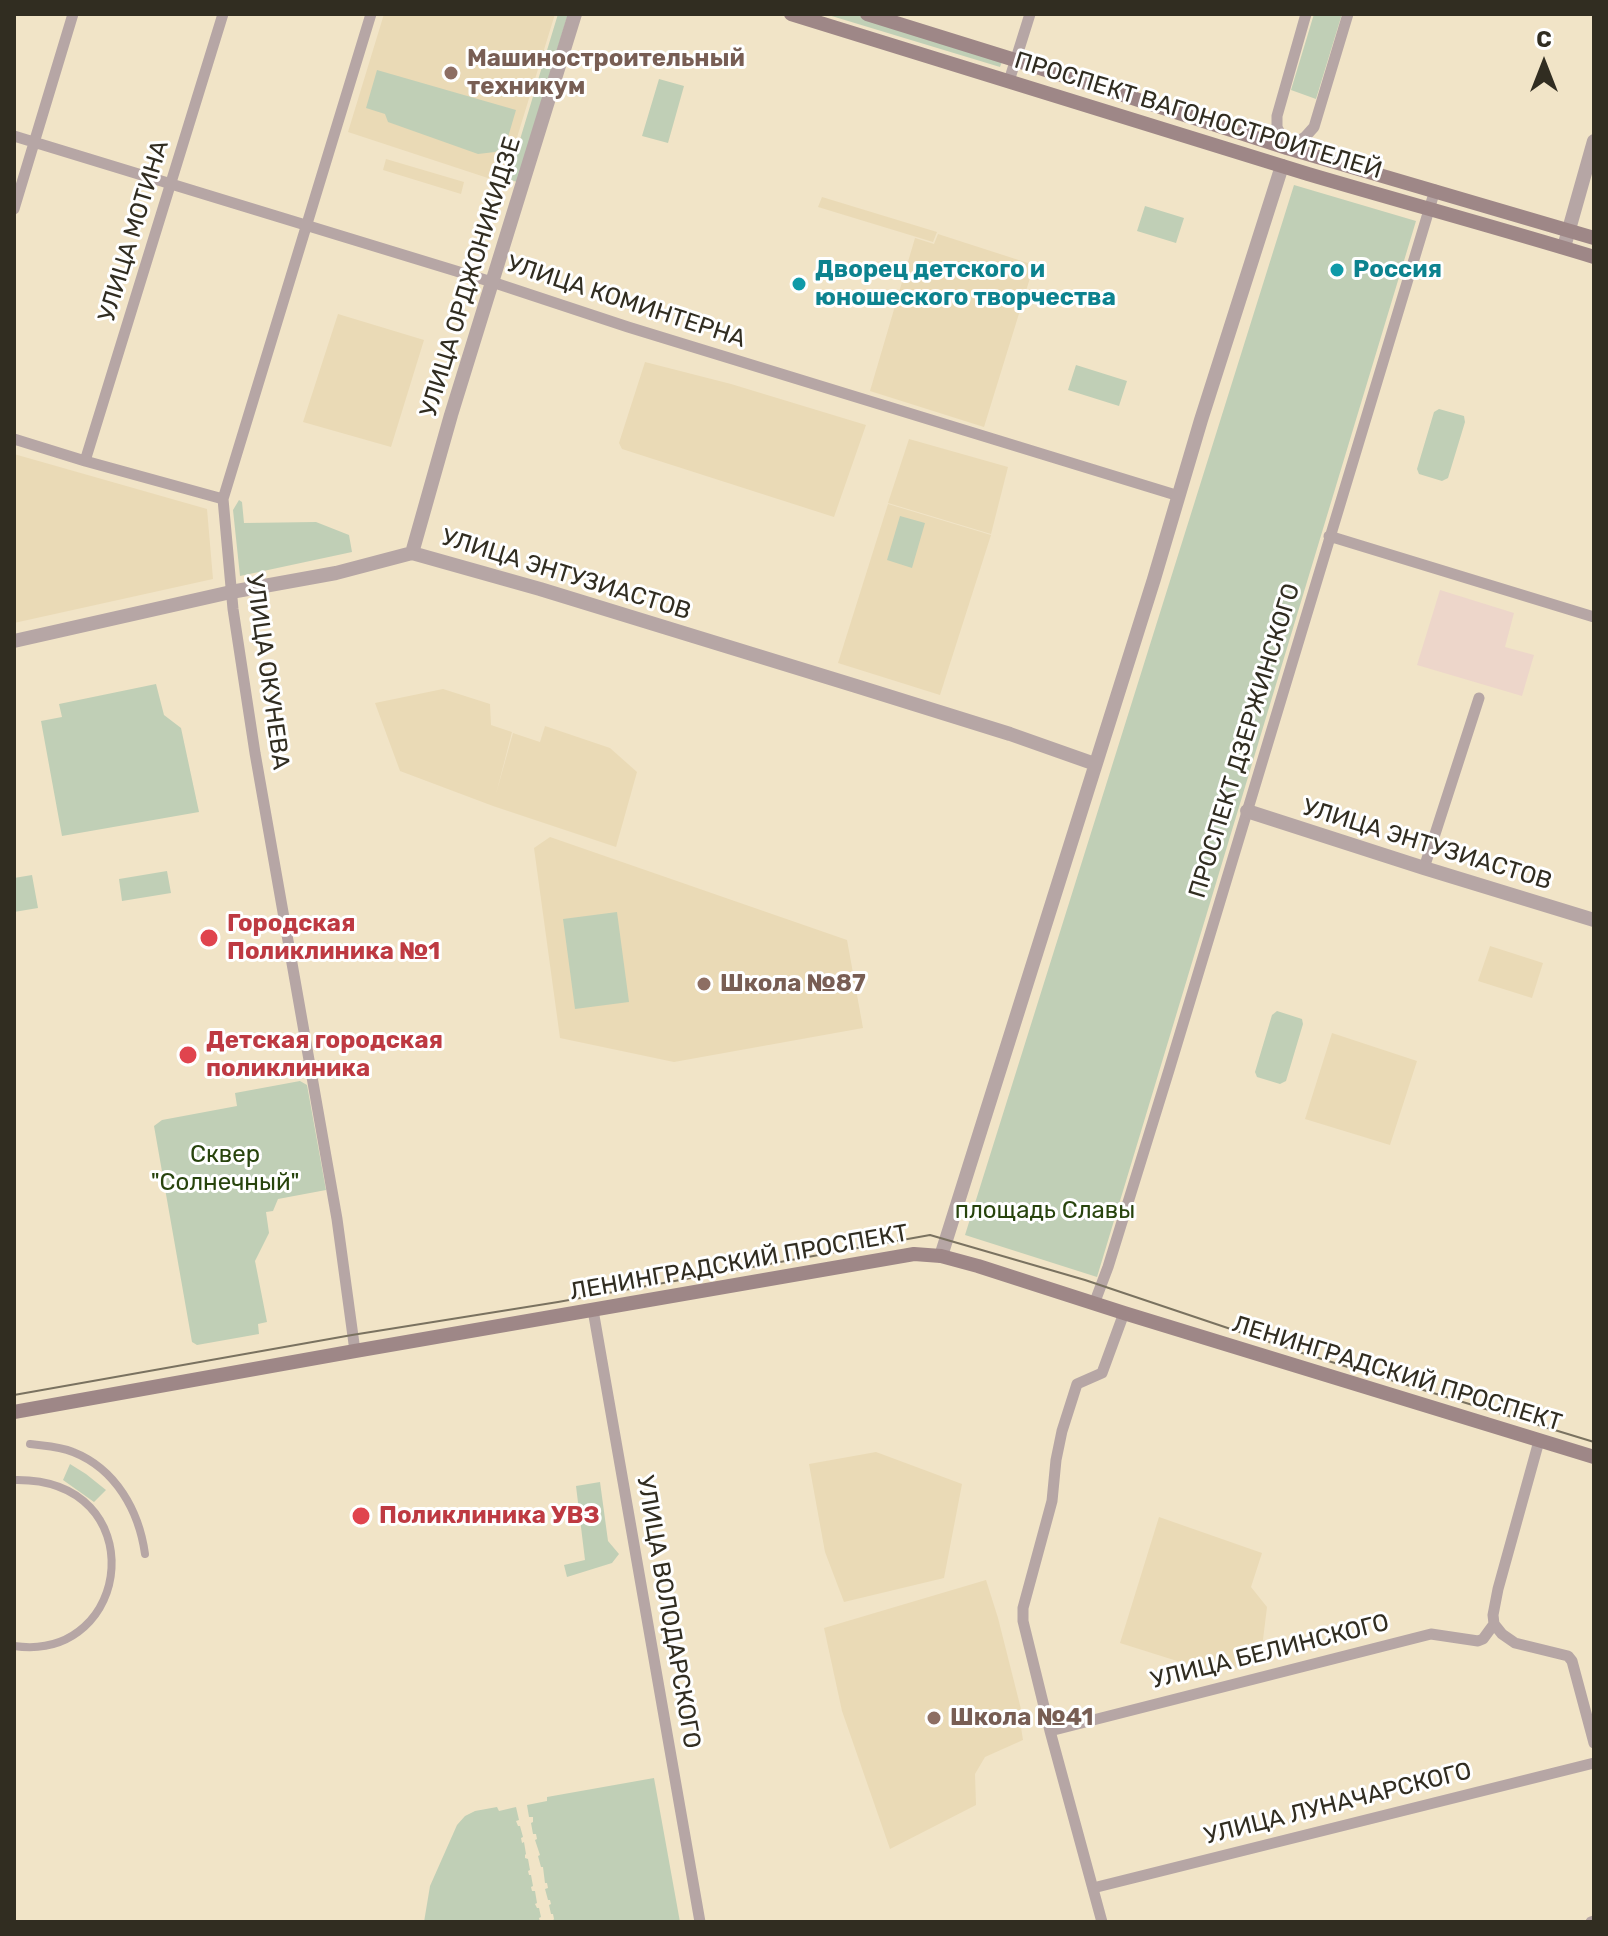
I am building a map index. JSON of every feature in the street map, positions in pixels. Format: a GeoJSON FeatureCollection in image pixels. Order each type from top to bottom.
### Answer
{"type":"FeatureCollection","features":[{"type":"Feature","properties":{"kind":"main road","name":"ПРОСПЕКТ ВАГОНОСТРОИТЕЛЕЙ"},"geometry":{"type":"LineString","coordinates":[[791,14],[1282,166],[1594,257]]}},
{"type":"Feature","properties":{"kind":"main road","name":"ПРОСПЕКТ ВАГОНОСТРОИТЕЛЕЙ"},"geometry":{"type":"LineString","coordinates":[[867,14],[1287,148],[1594,238]]}},
{"type":"Feature","properties":{"kind":"main road"},"geometry":{"type":"LineString","coordinates":[[1282,166],[1287,148]]}},
{"type":"Feature","properties":{"kind":"main road","name":"ЛЕНИНГРАДСКИЙ ПРОСПЕКТ"},"geometry":{"type":"LineString","coordinates":[[14,1412],[914,1254],[941,1256],[978,1266],[1594,1457]]}},
{"type":"Feature","properties":{"kind":"street"},"geometry":{"type":"LineString","coordinates":[[14,209],[73,14]]}},
{"type":"Feature","properties":{"kind":"street","name":"УЛИЦА МОТИНА"},"geometry":{"type":"LineString","coordinates":[[85,461],[223,14]]}},
{"type":"Feature","properties":{"kind":"street","name":"УЛИЦА ОКУНЕВА"},"geometry":{"type":"LineString","coordinates":[[355,1351],[337,1219],[260,783],[231,592],[223,499],[371,14]]}},
{"type":"Feature","properties":{"kind":"street","name":"УЛИЦА ОРДЖОНИКИДЗЕ"},"geometry":{"type":"LineString","coordinates":[[412,553],[575,14]]}},
{"type":"Feature","properties":{"kind":"street"},"geometry":{"type":"LineString","coordinates":[[1009,81],[1030,14]]}},
{"type":"Feature","properties":{"kind":"street"},"geometry":{"type":"LineString","coordinates":[[1306,14],[1277,116],[1277,127],[1287,148],[1314,127],[1348,14]]}},
{"type":"Feature","properties":{"kind":"street","name":"УЛИЦА КОМИНТЕРНА"},"geometry":{"type":"LineString","coordinates":[[14,136],[1179,496]]}},
{"type":"Feature","properties":{"kind":"street"},"geometry":{"type":"LineString","coordinates":[[1564,247],[1594,141]]}},
{"type":"Feature","properties":{"kind":"street"},"geometry":{"type":"LineString","coordinates":[[941,1256],[1282,166]]}},
{"type":"Feature","properties":{"kind":"street","name":"ПРОСПЕКТ ДЗЕРЖИНСКОГО"},"geometry":{"type":"LineString","coordinates":[[1094,1304],[1156,1112],[1435,190]]}},
{"type":"Feature","properties":{"kind":"street"},"geometry":{"type":"LineString","coordinates":[[14,439],[223,499]]}},
{"type":"Feature","properties":{"kind":"street"},"geometry":{"type":"LineString","coordinates":[[1329,536],[1594,617]]}},
{"type":"Feature","properties":{"kind":"street","name":"УЛИЦА ЭНТУЗИАСТОВ"},"geometry":{"type":"LineString","coordinates":[[14,641],[231,592],[336,573],[412,553],[856,686],[1095,764]]}},
{"type":"Feature","properties":{"kind":"street"},"geometry":{"type":"LineString","coordinates":[[1424,868],[1479,698]]}},
{"type":"Feature","properties":{"kind":"street","name":"УЛИЦА ЭНТУЗИАСТОВ"},"geometry":{"type":"LineString","coordinates":[[1247,811],[1594,920]]}},
{"type":"Feature","properties":{"kind":"street","name":"УЛИЦА ВОЛОДАРСКОГО"},"geometry":{"type":"LineString","coordinates":[[593,1310],[700,1922]]}},
{"type":"Feature","properties":{"kind":"street"},"geometry":{"type":"LineString","coordinates":[[1102,1922],[1023,1621],[1024,1599],[1052,1501],[1062,1431],[1077,1384],[1102,1373],[1124,1313]]}},
{"type":"Feature","properties":{"kind":"street"},"geometry":{"type":"LineString","coordinates":[[1539,1441],[1498,1589],[1494,1624],[1515,1643],[1568,1656],[1572,1661],[1594,1743]]}},
{"type":"Feature","properties":{"kind":"street"},"geometry":{"type":"LineString","coordinates":[[30,1444],[72,1451],[107,1474],[134,1510],[145,1554]]}},
{"type":"Feature","properties":{"kind":"street"},"geometry":{"type":"LineString","coordinates":[[14,1480],[36,1480],[58,1485],[85,1502],[105,1528],[112,1559],[111,1579],[104,1599],[96,1614],[84,1626],[54,1643],[38,1647],[14,1646]]}},
{"type":"Feature","properties":{"kind":"street","name":"УЛИЦА БЕЛИНСКОГО"},"geometry":{"type":"LineString","coordinates":[[1050,1731],[1431,1634],[1478,1641],[1494,1624]]}},
{"type":"Feature","properties":{"kind":"street","name":"УЛИЦА ЛУНАЧАРСКОГО"},"geometry":{"type":"LineString","coordinates":[[1093,1888],[1594,1763]]}},
{"type":"Feature","properties":{"kind":"shaded area","name":"Машиностроительный техникум"},"geometry":{"type":"Polygon","coordinates":[[[384,14],[555,14],[503,183],[348,132],[384,14]]]}},
{"type":"Feature","properties":{"kind":"shaded area"},"geometry":{"type":"Polygon","coordinates":[[[386,159],[464,182],[461,194],[383,170],[386,159]]]}},
{"type":"Feature","properties":{"kind":"shaded area"},"geometry":{"type":"Polygon","coordinates":[[[822,197],[937,232],[933,242],[818,207],[822,197]]]}},
{"type":"Feature","properties":{"kind":"shaded area"},"geometry":{"type":"Polygon","coordinates":[[[938,234],[1034,265],[984,427],[870,391],[915,238],[934,244],[938,234]]]}},
{"type":"Feature","properties":{"kind":"shaded area"},"geometry":{"type":"Polygon","coordinates":[[[338,314],[424,340],[391,447],[303,422],[338,314]]]}},
{"type":"Feature","properties":{"kind":"shaded area"},"geometry":{"type":"Polygon","coordinates":[[[645,362],[731,384],[866,425],[834,517],[622,449],[619,443],[645,362]]]}},
{"type":"Feature","properties":{"kind":"shaded area"},"geometry":{"type":"Polygon","coordinates":[[[909,439],[1008,467],[991,534],[888,503],[909,439]]]}},
{"type":"Feature","properties":{"kind":"shaded area"},"geometry":{"type":"Polygon","coordinates":[[[14,454],[207,509],[213,579],[14,623],[14,454]]]}},
{"type":"Feature","properties":{"kind":"shaded area"},"geometry":{"type":"Polygon","coordinates":[[[888,504],[991,535],[940,695],[838,663],[888,504]]]}},
{"type":"Feature","properties":{"kind":"shaded area"},"geometry":{"type":"Polygon","coordinates":[[[1440,590],[1514,613],[1505,647],[1534,655],[1522,696],[1417,665],[1440,590]]]}},
{"type":"Feature","properties":{"kind":"shaded area"},"geometry":{"type":"Polygon","coordinates":[[[443,689],[490,704],[491,725],[512,732],[496,794],[513,733],[540,742],[545,726],[610,748],[637,772],[616,847],[400,771],[375,703],[443,689]]]}},
{"type":"Feature","properties":{"kind":"shaded area","name":"Школа №87"},"geometry":{"type":"Polygon","coordinates":[[[550,837],[847,940],[863,1028],[674,1062],[560,1038],[534,848],[550,837]]]}},
{"type":"Feature","properties":{"kind":"shaded area"},"geometry":{"type":"Polygon","coordinates":[[[1490,946],[1543,963],[1532,998],[1478,981],[1490,946]]]}},
{"type":"Feature","properties":{"kind":"shaded area"},"geometry":{"type":"Polygon","coordinates":[[[1332,1033],[1417,1061],[1390,1145],[1305,1119],[1332,1033]]]}},
{"type":"Feature","properties":{"kind":"shaded area"},"geometry":{"type":"Polygon","coordinates":[[[876,1452],[962,1484],[944,1578],[844,1602],[825,1552],[809,1464],[876,1452]]]}},
{"type":"Feature","properties":{"kind":"shaded area"},"geometry":{"type":"Polygon","coordinates":[[[1159,1517],[1262,1553],[1251,1587],[1267,1607],[1260,1664],[1212,1672],[1120,1643],[1159,1517]]]}},
{"type":"Feature","properties":{"kind":"shaded area","name":"Школа №41"},"geometry":{"type":"Polygon","coordinates":[[[986,1580],[1025,1725],[1021,1727],[1023,1740],[985,1757],[975,1774],[976,1805],[890,1849],[842,1711],[824,1628],[986,1580]]]}},
{"type":"Feature","properties":{"kind":"green space"},"geometry":{"type":"Polygon","coordinates":[[[558,14],[568,14],[517,182],[508,179],[558,14]]]}},
{"type":"Feature","properties":{"kind":"green space"},"geometry":{"type":"Polygon","coordinates":[[[825,14],[855,14],[1003,59],[1000,67],[825,14]]]}},
{"type":"Feature","properties":{"kind":"green space"},"geometry":{"type":"Polygon","coordinates":[[[1314,14],[1342,14],[1316,99],[1291,90],[1314,14]]]}},
{"type":"Feature","properties":{"kind":"green space"},"geometry":{"type":"Polygon","coordinates":[[[377,70],[516,110],[506,144],[495,152],[478,154],[388,122],[385,114],[366,108],[377,70]]]}},
{"type":"Feature","properties":{"kind":"green space"},"geometry":{"type":"Polygon","coordinates":[[[659,79],[684,86],[668,143],[642,136],[659,79]]]}},
{"type":"Feature","properties":{"kind":"green space","name":"площадь Славы"},"geometry":{"type":"Polygon","coordinates":[[[1294,185],[1416,221],[1097,1277],[965,1235],[1294,185]]]}},
{"type":"Feature","properties":{"kind":"green space"},"geometry":{"type":"Polygon","coordinates":[[[1145,206],[1184,218],[1176,243],[1137,231],[1145,206]]]}},
{"type":"Feature","properties":{"kind":"green space"},"geometry":{"type":"Polygon","coordinates":[[[1076,365],[1127,381],[1119,406],[1068,390],[1076,365]]]}},
{"type":"Feature","properties":{"kind":"green space"},"geometry":{"type":"Polygon","coordinates":[[[1439,409],[1464,416],[1465,422],[1448,478],[1442,481],[1419,474],[1417,469],[1434,412],[1439,409]]]}},
{"type":"Feature","properties":{"kind":"green space"},"geometry":{"type":"Polygon","coordinates":[[[239,500],[242,502],[244,523],[316,522],[349,535],[352,552],[240,576],[233,510],[239,500]]]}},
{"type":"Feature","properties":{"kind":"green space"},"geometry":{"type":"Polygon","coordinates":[[[900,516],[925,523],[912,568],[887,560],[900,516]]]}},
{"type":"Feature","properties":{"kind":"green space"},"geometry":{"type":"Polygon","coordinates":[[[156,684],[164,715],[181,728],[199,812],[62,836],[41,721],[62,717],[59,704],[156,684]]]}},
{"type":"Feature","properties":{"kind":"green space"},"geometry":{"type":"Polygon","coordinates":[[[167,871],[171,893],[122,901],[119,879],[167,871]]]}},
{"type":"Feature","properties":{"kind":"green space"},"geometry":{"type":"Polygon","coordinates":[[[32,875],[38,908],[14,912],[14,878],[32,875]]]}},
{"type":"Feature","properties":{"kind":"green space"},"geometry":{"type":"Polygon","coordinates":[[[617,912],[629,1002],[575,1009],[563,919],[617,912]]]}},
{"type":"Feature","properties":{"kind":"green space"},"geometry":{"type":"Polygon","coordinates":[[[1277,1011],[1302,1019],[1303,1024],[1286,1081],[1280,1084],[1257,1077],[1255,1072],[1272,1015],[1277,1011]]]}},
{"type":"Feature","properties":{"kind":"green space","name":"Сквер \"Солнечный\""},"geometry":{"type":"Polygon","coordinates":[[[300,1081],[307,1085],[326,1190],[278,1199],[273,1211],[266,1212],[269,1233],[255,1261],[267,1322],[258,1324],[259,1334],[197,1345],[192,1342],[154,1126],[162,1120],[237,1106],[235,1093],[300,1081]]]}},
{"type":"Feature","properties":{"kind":"green space"},"geometry":{"type":"Polygon","coordinates":[[[70,1464],[106,1490],[94,1502],[63,1480],[70,1464]]]}},
{"type":"Feature","properties":{"kind":"green space"},"geometry":{"type":"Polygon","coordinates":[[[600,1482],[608,1541],[619,1554],[612,1563],[567,1577],[564,1565],[585,1560],[576,1486],[600,1482]]]}},
{"type":"Feature","properties":{"kind":"green space"},"geometry":{"type":"Polygon","coordinates":[[[654,1778],[680,1922],[552,1922],[551,1904],[545,1889],[548,1888],[547,1883],[531,1823],[533,1817],[529,1817],[527,1805],[547,1801],[547,1797],[654,1778]]]}},
{"type":"Feature","properties":{"kind":"green space"},"geometry":{"type":"Polygon","coordinates":[[[497,1807],[499,1811],[516,1807],[519,1820],[516,1821],[523,1837],[540,1922],[424,1922],[430,1886],[457,1825],[475,1811],[497,1807]]]}},
{"type":"Feature","properties":{"kind":"tram line"},"geometry":{"type":"LineString","coordinates":[[14,1395],[930,1235],[1085,1280],[1302,1353],[1594,1442]]}},
{"type":"Feature","properties":{"kind":"place","name":"Машиностроительный техникум"},"geometry":{"type":"Point","coordinates":[451,73]}},
{"type":"Feature","properties":{"kind":"place","name":"Россия"},"geometry":{"type":"Point","coordinates":[1337,270]}},
{"type":"Feature","properties":{"kind":"place","name":"Дворец детского и юношеского творчества"},"geometry":{"type":"Point","coordinates":[799,284]}},
{"type":"Feature","properties":{"kind":"place","name":"Городская Поликлиника №1"},"geometry":{"type":"Point","coordinates":[209,938]}},
{"type":"Feature","properties":{"kind":"place","name":"Школа №87"},"geometry":{"type":"Point","coordinates":[704,984]}},
{"type":"Feature","properties":{"kind":"place","name":"Детская городская поликлиника"},"geometry":{"type":"Point","coordinates":[188,1055]}},
{"type":"Feature","properties":{"kind":"place","name":"Поликлиника УВЗ"},"geometry":{"type":"Point","coordinates":[361,1516]}},
{"type":"Feature","properties":{"kind":"place","name":"Школа №41"},"geometry":{"type":"Point","coordinates":[934,1718]}}]}
